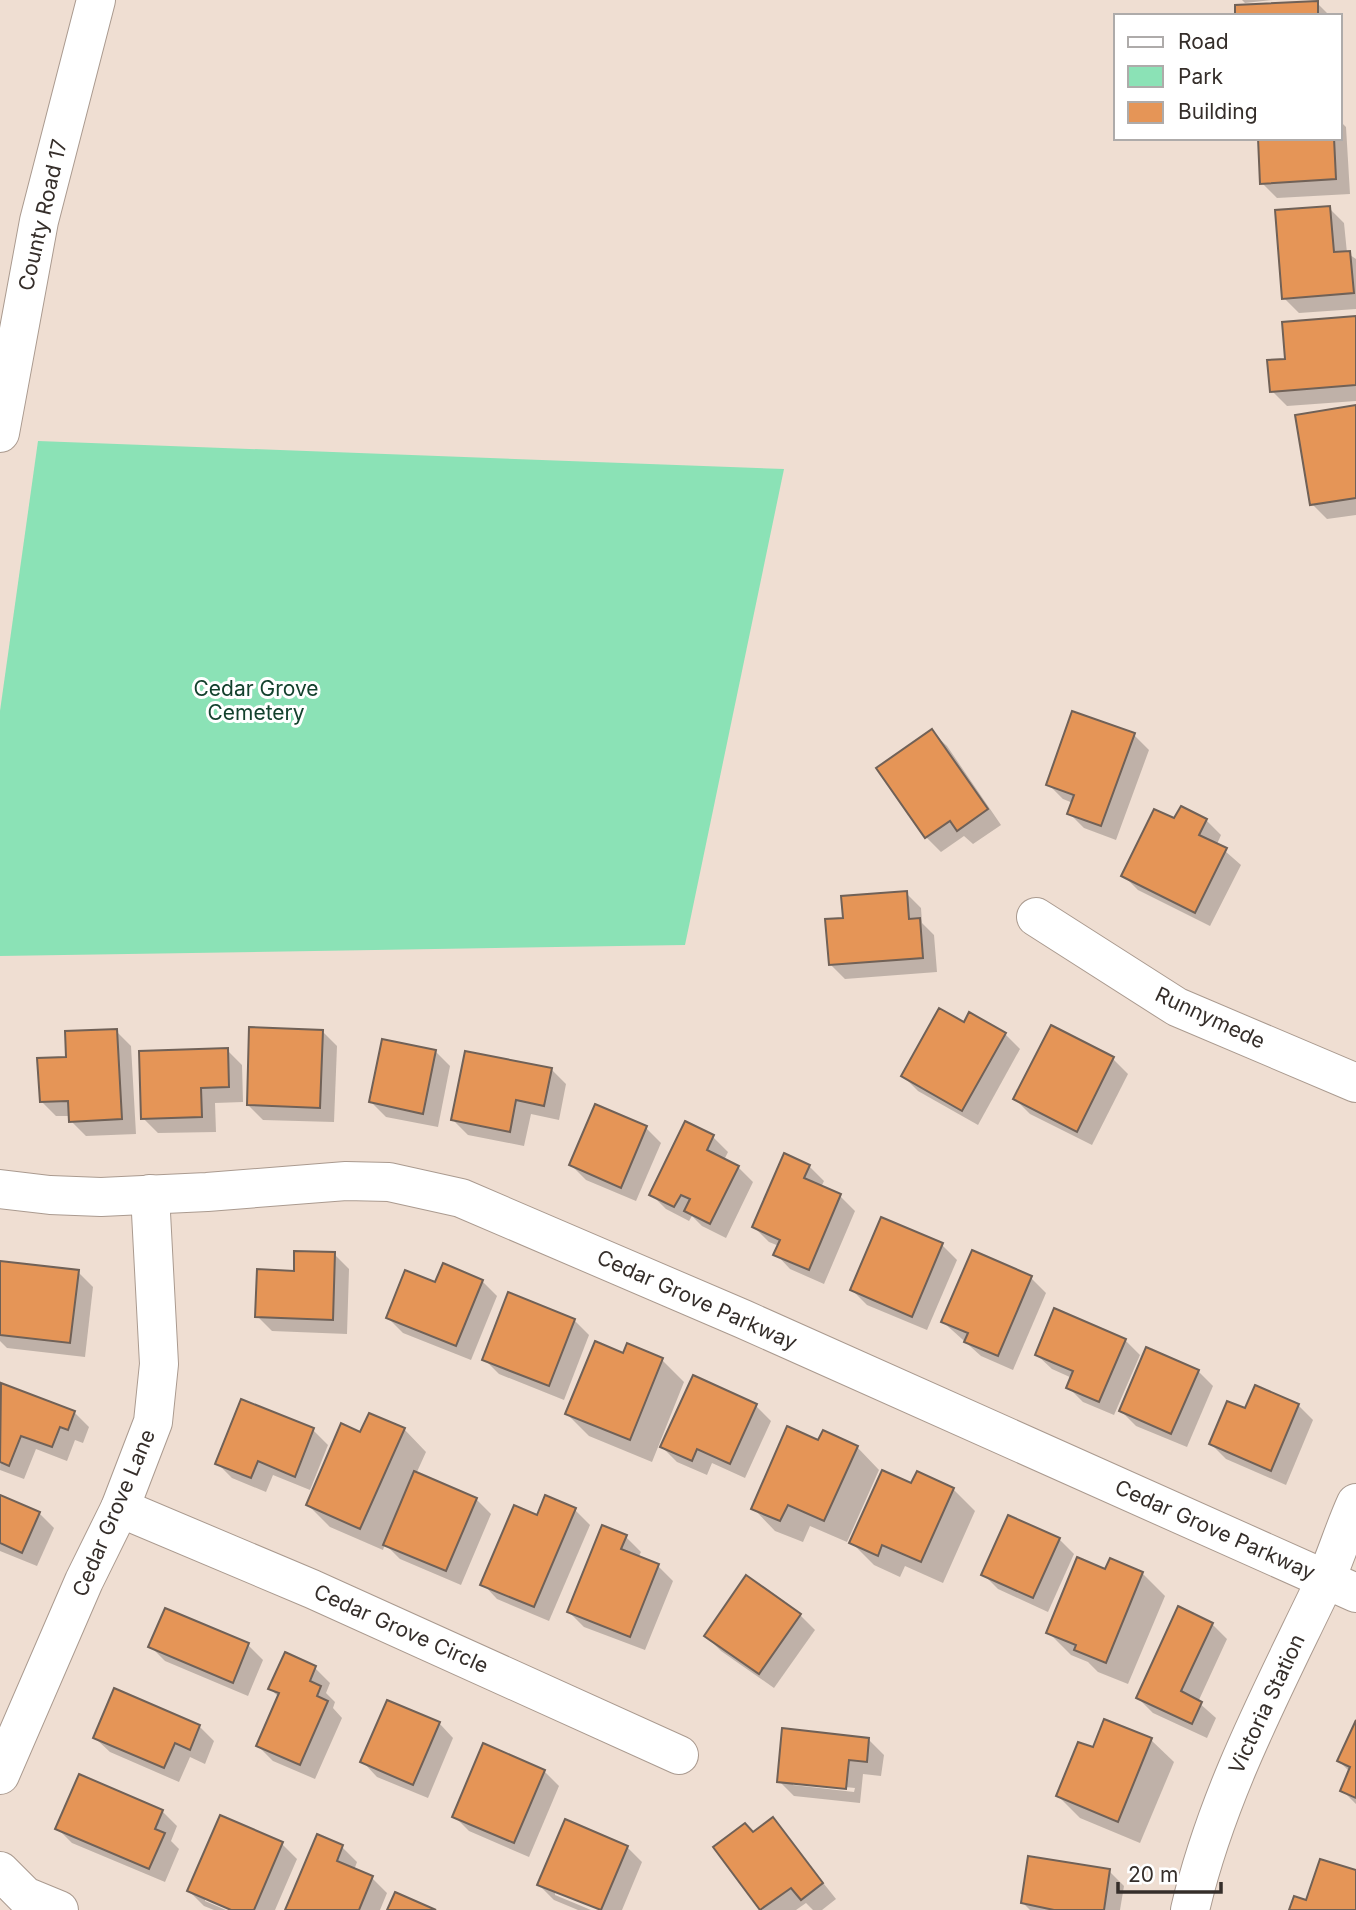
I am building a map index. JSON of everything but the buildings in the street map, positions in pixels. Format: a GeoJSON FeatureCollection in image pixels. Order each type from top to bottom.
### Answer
{"type":"FeatureCollection","features":[{"type":"Feature","properties":{"kind":"street","name":"County Road 17"},"geometry":{"type":"LineString","coordinates":[[0,433],[39,221],[96,0]]}},
{"type":"Feature","properties":{"kind":"street","name":"Runnymede"},"geometry":{"type":"LineString","coordinates":[[1036,917],[1177,1007],[1356,1083]]}},
{"type":"Feature","properties":{"kind":"street","name":"Cedar Grove Parkway"},"geometry":{"type":"LineString","coordinates":[[0,1189],[50,1195],[150,1194],[346,1181],[390,1182],[461,1198],[743,1319],[1341,1586]]}},
{"type":"Feature","properties":{"kind":"street","name":"Cedar Grove Lane"},"geometry":{"type":"LineString","coordinates":[[0,1775],[120,1508],[153,1422],[159,1364],[150,1194]]}},
{"type":"Feature","properties":{"kind":"street","name":"Victoria Station"},"geometry":{"type":"LineString","coordinates":[[1190,1910],[1200,1865],[1226,1793],[1341,1586],[1356,1503]]}},
{"type":"Feature","properties":{"kind":"street","name":"Cedar Grove Circle"},"geometry":{"type":"LineString","coordinates":[[120,1508],[312,1589],[679,1755]]}},
{"type":"Feature","properties":{"kind":"street"},"geometry":{"type":"LineString","coordinates":[[0,1871],[25,1896],[59,1910]]}},
{"type":"Feature","properties":{"kind":"green space","name":"Cedar Grove Cemetery"},"geometry":{"type":"Polygon","coordinates":[[[38,441],[784,469],[685,945],[0,956],[0,711],[38,441]]]}}]}
